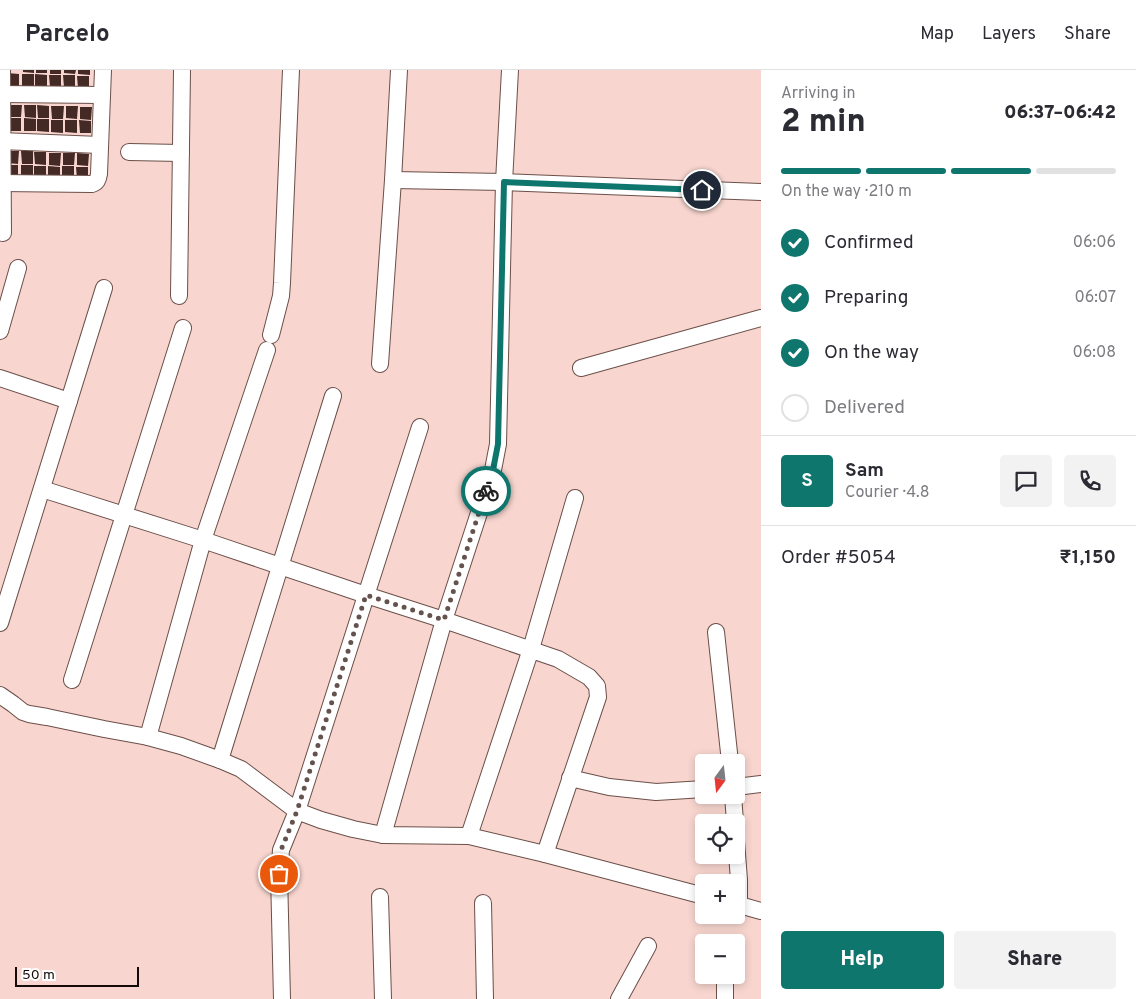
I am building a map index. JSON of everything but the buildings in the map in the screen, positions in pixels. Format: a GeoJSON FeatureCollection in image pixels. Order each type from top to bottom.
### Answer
{"type":"FeatureCollection","features":[{"type":"Feature","properties":{"kind":"street"},"geometry":{"type":"LineString","coordinates":[[2,70],[2,233]]}},
{"type":"Feature","properties":{"kind":"street"},"geometry":{"type":"LineString","coordinates":[[1,183],[92,184],[98,180],[103,70]]}},
{"type":"Feature","properties":{"kind":"street"},"geometry":{"type":"LineString","coordinates":[[180,296],[182,70]]}},
{"type":"Feature","properties":{"kind":"street"},"geometry":{"type":"LineString","coordinates":[[148,737],[203,540],[269,343],[281,296],[291,70]]}},
{"type":"Feature","properties":{"kind":"street"},"geometry":{"type":"LineString","coordinates":[[380,364],[399,70]]}},
{"type":"Feature","properties":{"kind":"street"},"geometry":{"type":"LineString","coordinates":[[383,835],[444,620],[493,470],[498,444],[504,182],[510,70]]}},
{"type":"Feature","properties":{"kind":"street"},"geometry":{"type":"LineString","coordinates":[[1,94],[102,95]]}},
{"type":"Feature","properties":{"kind":"street"},"geometry":{"type":"LineString","coordinates":[[1,141],[100,145]]}},
{"type":"Feature","properties":{"kind":"street"},"geometry":{"type":"LineString","coordinates":[[129,152],[181,153]]}},
{"type":"Feature","properties":{"kind":"street"},"geometry":{"type":"LineString","coordinates":[[393,180],[504,182],[761,192]]}},
{"type":"Feature","properties":{"kind":"street"},"geometry":{"type":"LineString","coordinates":[[0,331],[18,268]]}},
{"type":"Feature","properties":{"kind":"street"},"geometry":{"type":"LineString","coordinates":[[0,623],[104,288]]}},
{"type":"Feature","properties":{"kind":"street"},"geometry":{"type":"LineString","coordinates":[[581,368],[761,318]]}},
{"type":"Feature","properties":{"kind":"street"},"geometry":{"type":"LineString","coordinates":[[72,680],[183,328]]}},
{"type":"Feature","properties":{"kind":"street"},"geometry":{"type":"LineString","coordinates":[[0,378],[69,402]]}},
{"type":"Feature","properties":{"kind":"street"},"geometry":{"type":"LineString","coordinates":[[220,760],[333,396]]}},
{"type":"Feature","properties":{"kind":"street"},"geometry":{"type":"LineString","coordinates":[[282,999],[279,874],[281,850],[297,811],[420,427]]}},
{"type":"Feature","properties":{"kind":"street"},"geometry":{"type":"LineString","coordinates":[[42,489],[203,540],[530,649],[558,659],[589,677],[597,686],[598,697],[545,854]]}},
{"type":"Feature","properties":{"kind":"street"},"geometry":{"type":"LineString","coordinates":[[468,836],[530,649],[575,498]]}},
{"type":"Feature","properties":{"kind":"street"},"geometry":{"type":"LineString","coordinates":[[716,632],[729,754]]}},
{"type":"Feature","properties":{"kind":"street"},"geometry":{"type":"LineString","coordinates":[[0,695],[23,712],[29,714],[148,737],[220,760],[241,769],[297,811],[353,830],[383,835],[468,836],[695,894]]}},
{"type":"Feature","properties":{"kind":"street"},"geometry":{"type":"LineString","coordinates":[[570,778],[609,787],[656,792],[695,790]]}},
{"type":"Feature","properties":{"kind":"street"},"geometry":{"type":"LineString","coordinates":[[745,786],[761,784]]}},
{"type":"Feature","properties":{"kind":"street"},"geometry":{"type":"LineString","coordinates":[[380,897],[382,999]]}},
{"type":"Feature","properties":{"kind":"street"},"geometry":{"type":"LineString","coordinates":[[483,903],[485,999]]}},
{"type":"Feature","properties":{"kind":"street"},"geometry":{"type":"LineString","coordinates":[[745,907],[761,911]]}},
{"type":"Feature","properties":{"kind":"street"},"geometry":{"type":"LineString","coordinates":[[619,999],[648,946]]}},
{"type":"Feature","properties":{"kind":"street"},"geometry":{"type":"LineString","coordinates":[[725,984],[725,999]]}},
{"type":"Feature","properties":{"kind":"way so far"},"geometry":{"type":"LineString","coordinates":[[279,874],[281,850],[297,811],[366,595],[444,620],[486,491]]}},
{"type":"Feature","properties":{"kind":"route"},"geometry":{"type":"LineString","coordinates":[[486,491],[493,470],[498,444],[504,182],[702,190]]}}]}
